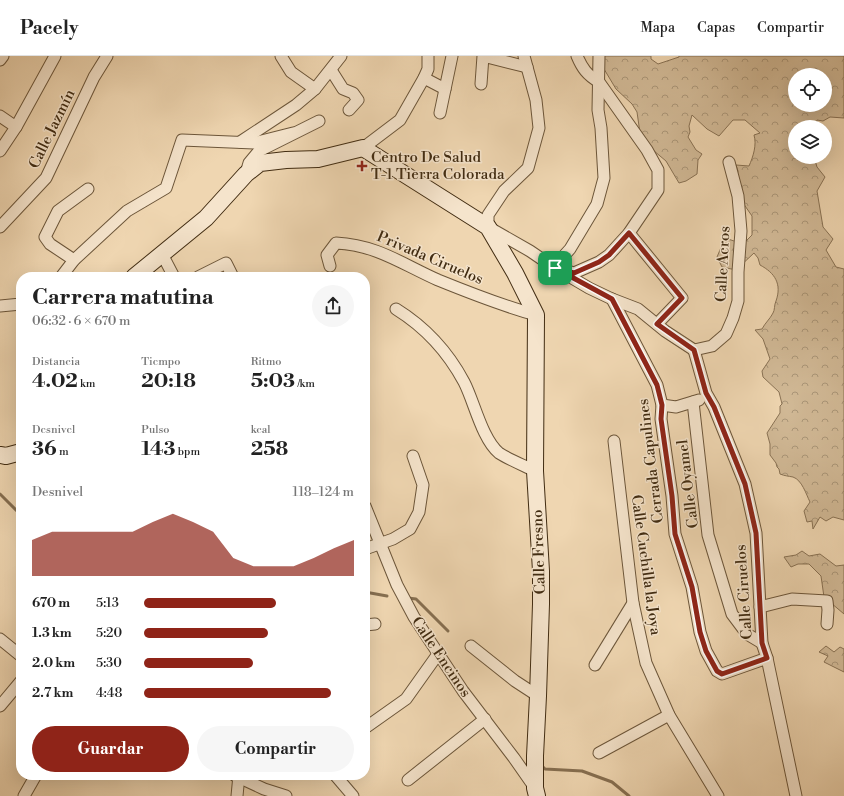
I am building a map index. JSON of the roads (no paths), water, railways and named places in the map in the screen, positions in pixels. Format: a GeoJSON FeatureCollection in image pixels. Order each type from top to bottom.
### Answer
{"type":"FeatureCollection","features":[{"type":"Feature","properties":{"kind":"street"},"geometry":{"type":"LineString","coordinates":[[0,60],[3,56]]}},
{"type":"Feature","properties":{"kind":"street"},"geometry":{"type":"LineString","coordinates":[[0,150],[16,127],[55,56]]}},
{"type":"Feature","properties":{"kind":"street","name":"Calle Jazmín"},"geometry":{"type":"LineString","coordinates":[[0,227],[46,178],[94,77],[107,56]]}},
{"type":"Feature","properties":{"kind":"street"},"geometry":{"type":"LineString","coordinates":[[281,56],[291,72],[315,89]]}},
{"type":"Feature","properties":{"kind":"street"},"geometry":{"type":"LineString","coordinates":[[240,142],[296,105],[315,89],[341,56]]}},
{"type":"Feature","properties":{"kind":"street"},"geometry":{"type":"LineString","coordinates":[[140,272],[206,218],[246,174],[260,163],[286,160],[318,159],[363,148],[400,120],[428,69],[428,56]]}},
{"type":"Feature","properties":{"kind":"street"},"geometry":{"type":"LineString","coordinates":[[440,113],[452,56]]}},
{"type":"Feature","properties":{"kind":"street"},"geometry":{"type":"LineString","coordinates":[[481,84],[483,56],[527,67]]}},
{"type":"Feature","properties":{"kind":"street"},"geometry":{"type":"LineString","coordinates":[[524,56],[536,100],[539,128],[528,168],[504,191],[488,215],[488,227],[515,273],[536,315]]}},
{"type":"Feature","properties":{"kind":"street"},"geometry":{"type":"LineString","coordinates":[[555,268],[574,273],[599,262],[609,255],[629,233],[658,190],[658,170],[643,144],[599,82],[590,77],[582,68],[577,56]]}},
{"type":"Feature","properties":{"kind":"street"},"geometry":{"type":"LineString","coordinates":[[555,268],[560,260],[570,250],[597,204],[604,178],[601,128],[598,110],[599,56]]}},
{"type":"Feature","properties":{"kind":"street"},"geometry":{"type":"LineString","coordinates":[[330,70],[343,89],[353,93],[358,100],[348,110]]}},
{"type":"Feature","properties":{"kind":"street"},"geometry":{"type":"LineString","coordinates":[[424,78],[445,89]]}},
{"type":"Feature","properties":{"kind":"street"},"geometry":{"type":"LineString","coordinates":[[0,116],[16,127]]}},
{"type":"Feature","properties":{"kind":"street"},"geometry":{"type":"LineString","coordinates":[[246,174],[249,163],[258,151],[319,121]]}},
{"type":"Feature","properties":{"kind":"street"},"geometry":{"type":"LineString","coordinates":[[65,272],[74,260],[127,212],[166,188],[182,140],[254,143],[293,133]]}},
{"type":"Feature","properties":{"kind":"street"},"geometry":{"type":"LineString","coordinates":[[363,148],[555,268],[612,299],[638,309],[694,350],[706,393],[702,399],[676,407],[662,405]]}},
{"type":"Feature","properties":{"kind":"street","name":"Calle Acros"},"geometry":{"type":"LineString","coordinates":[[694,350],[712,346],[726,334],[738,301],[738,272],[741,231],[738,196],[729,162]]}},
{"type":"Feature","properties":{"kind":"street"},"geometry":{"type":"LineString","coordinates":[[74,260],[50,244],[45,237],[58,211],[88,189]]}},
{"type":"Feature","properties":{"kind":"street"},"geometry":{"type":"LineString","coordinates":[[629,233],[682,298],[657,324]]}},
{"type":"Feature","properties":{"kind":"street","name":"Privada Ciruelos"},"geometry":{"type":"LineString","coordinates":[[330,266],[328,255],[336,243],[353,244],[374,250],[406,263],[438,280],[516,310],[536,315]]}},
{"type":"Feature","properties":{"kind":"street"},"geometry":{"type":"LineString","coordinates":[[162,254],[171,272]]}},
{"type":"Feature","properties":{"kind":"street"},"geometry":{"type":"LineString","coordinates":[[208,272],[226,263],[230,272]]}},
{"type":"Feature","properties":{"kind":"street","name":"Cerrada Capulines"},"geometry":{"type":"LineString","coordinates":[[612,299],[657,385],[662,405],[661,419],[672,496],[675,534],[692,587],[700,632],[706,651],[717,671],[722,674],[767,658]]}},
{"type":"Feature","properties":{"kind":"street"},"geometry":{"type":"LineString","coordinates":[[0,306],[16,304]]}},
{"type":"Feature","properties":{"kind":"street"},"geometry":{"type":"LineString","coordinates":[[396,308],[408,316],[431,336],[454,366],[464,382],[488,438],[499,452],[535,471]]}},
{"type":"Feature","properties":{"kind":"street","name":"Calle Fresno"},"geometry":{"type":"LineString","coordinates":[[536,315],[535,471],[541,571],[535,756],[536,792]]}},
{"type":"Feature","properties":{"kind":"street","name":"Calle Ciruelos"},"geometry":{"type":"LineString","coordinates":[[706,393],[714,407],[745,484],[756,533],[762,643],[767,658],[796,796]]}},
{"type":"Feature","properties":{"kind":"street","name":"Calle Oyamel"},"geometry":{"type":"LineString","coordinates":[[693,402],[708,535],[732,614],[747,634],[762,643]]}},
{"type":"Feature","properties":{"kind":"street","name":"Calle Cuchilla la Joya"},"geometry":{"type":"LineString","coordinates":[[614,441],[633,603],[646,662],[669,715],[716,794]]}},
{"type":"Feature","properties":{"kind":"street"},"geometry":{"type":"LineString","coordinates":[[0,455],[6,456],[16,453]]}},
{"type":"Feature","properties":{"kind":"street"},"geometry":{"type":"LineString","coordinates":[[370,547],[410,529],[419,512],[422,485],[414,456]]}},
{"type":"Feature","properties":{"kind":"street","name":"Calle Encinos"},"geometry":{"type":"LineString","coordinates":[[370,519],[397,585],[414,617],[463,691],[514,758],[536,792]]}},
{"type":"Feature","properties":{"kind":"street"},"geometry":{"type":"LineString","coordinates":[[760,607],[792,599],[826,601],[828,610],[827,624]]}},
{"type":"Feature","properties":{"kind":"street"},"geometry":{"type":"LineString","coordinates":[[594,666],[633,603]]}},
{"type":"Feature","properties":{"kind":"street"},"geometry":{"type":"LineString","coordinates":[[0,639],[16,652]]}},
{"type":"Feature","properties":{"kind":"street"},"geometry":{"type":"LineString","coordinates":[[471,646],[515,681],[538,696]]}},
{"type":"Feature","properties":{"kind":"street"},"geometry":{"type":"LineString","coordinates":[[370,724],[406,699],[438,654]]}},
{"type":"Feature","properties":{"kind":"street"},"geometry":{"type":"LineString","coordinates":[[0,706],[16,687]]}},
{"type":"Feature","properties":{"kind":"street"},"geometry":{"type":"LineString","coordinates":[[599,753],[669,715]]}},
{"type":"Feature","properties":{"kind":"street"},"geometry":{"type":"LineString","coordinates":[[408,780],[485,719]]}},
{"type":"Feature","properties":{"kind":"street"},"geometry":{"type":"LineString","coordinates":[[24,796],[33,780]]}},
{"type":"Feature","properties":{"kind":"street"},"geometry":{"type":"LineString","coordinates":[[237,780],[237,796]]}},
{"type":"Feature","properties":{"kind":"street"},"geometry":{"type":"LineString","coordinates":[[245,780],[264,789],[286,796]]}},
{"type":"Feature","properties":{"kind":"street"},"geometry":{"type":"LineString","coordinates":[[339,780],[353,796]]}},
{"type":"Feature","properties":{"kind":"waterway"},"geometry":{"type":"LineString","coordinates":[[0,494],[16,510]]}},
{"type":"Feature","properties":{"kind":"waterway"},"geometry":{"type":"LineString","coordinates":[[370,593],[387,596]]}},
{"type":"Feature","properties":{"kind":"waterway"},"geometry":{"type":"LineString","coordinates":[[408,598],[416,599],[448,631]]}},
{"type":"Feature","properties":{"kind":"waterway"},"geometry":{"type":"LineString","coordinates":[[543,767],[545,769],[582,771],[612,782],[629,796]]}},
{"type":"Feature","properties":{"kind":"place","name":"Centro De Salud T-1 Tierra Colorada"},"geometry":{"type":"Point","coordinates":[362,166]}}]}
